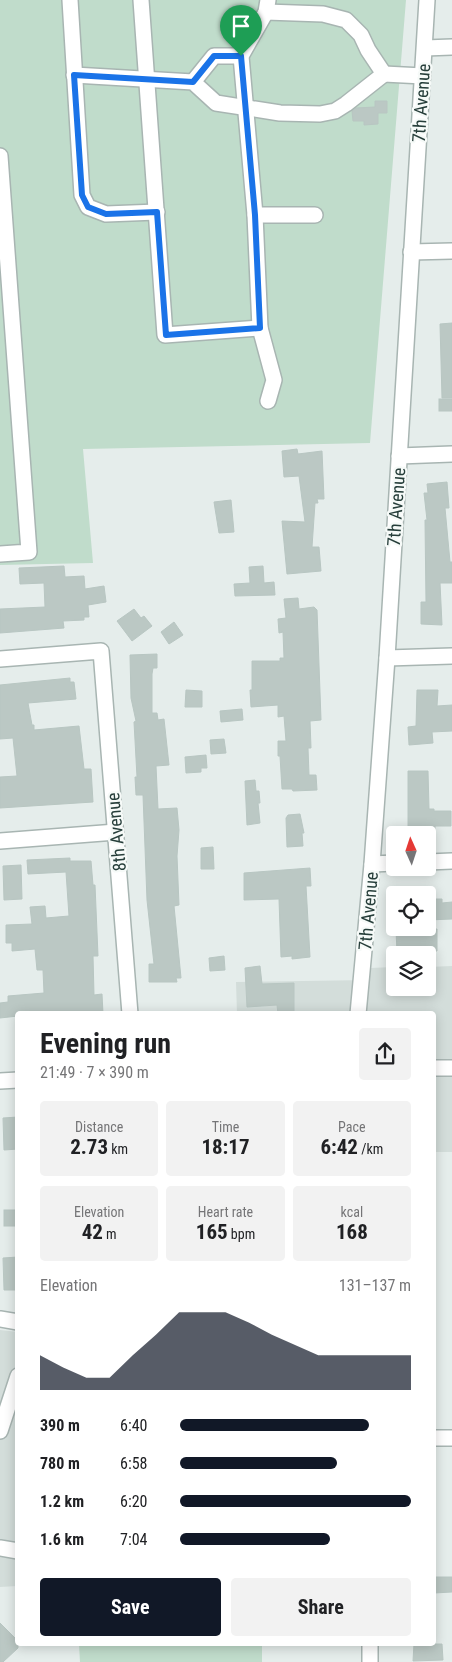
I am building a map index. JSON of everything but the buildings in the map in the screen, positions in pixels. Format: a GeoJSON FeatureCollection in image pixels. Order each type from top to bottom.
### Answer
{"type":"FeatureCollection","features":[{"type":"Feature","properties":{"kind":"street"},"geometry":{"type":"LineString","coordinates":[[70,0],[82,195],[88,207],[106,214],[157,212]]}},
{"type":"Feature","properties":{"kind":"street"},"geometry":{"type":"LineString","coordinates":[[141,0],[166,335],[260,328]]}},
{"type":"Feature","properties":{"kind":"street","name":"7th Avenue"},"geometry":{"type":"LineString","coordinates":[[358,1011],[372,864],[387,658],[427,0]]}},
{"type":"Feature","properties":{"kind":"street"},"geometry":{"type":"LineString","coordinates":[[268,401],[274,380],[260,328],[255,215],[241,56],[267,6],[323,14],[346,20],[361,35],[368,50],[384,74]]}},
{"type":"Feature","properties":{"kind":"street"},"geometry":{"type":"LineString","coordinates":[[425,48],[452,47]]}},
{"type":"Feature","properties":{"kind":"street"},"geometry":{"type":"LineString","coordinates":[[193,82],[214,56],[241,56]]}},
{"type":"Feature","properties":{"kind":"street"},"geometry":{"type":"LineString","coordinates":[[74,75],[193,82],[216,103],[246,109],[310,114],[336,110],[384,74],[423,76]]}},
{"type":"Feature","properties":{"kind":"street"},"geometry":{"type":"LineString","coordinates":[[0,156],[29,552],[0,554]]}},
{"type":"Feature","properties":{"kind":"street"},"geometry":{"type":"LineString","coordinates":[[255,215],[315,215]]}},
{"type":"Feature","properties":{"kind":"street"},"geometry":{"type":"LineString","coordinates":[[411,252],[452,251]]}},
{"type":"Feature","properties":{"kind":"street"},"geometry":{"type":"LineString","coordinates":[[399,456],[452,454]]}},
{"type":"Feature","properties":{"kind":"street","name":"8th Avenue"},"geometry":{"type":"LineString","coordinates":[[0,659],[101,651],[130,1011]]}},
{"type":"Feature","properties":{"kind":"street"},"geometry":{"type":"LineString","coordinates":[[387,658],[452,656]]}},
{"type":"Feature","properties":{"kind":"street"},"geometry":{"type":"LineString","coordinates":[[0,841],[116,832]]}},
{"type":"Feature","properties":{"kind":"street"},"geometry":{"type":"LineString","coordinates":[[436,862],[452,861]]}},
{"type":"Feature","properties":{"kind":"street"},"geometry":{"type":"LineString","coordinates":[[372,864],[386,863]]}},
{"type":"Feature","properties":{"kind":"street"},"geometry":{"type":"LineString","coordinates":[[436,1068],[452,1068]]}},
{"type":"Feature","properties":{"kind":"street"},"geometry":{"type":"LineString","coordinates":[[0,1081],[15,1080]]}},
{"type":"Feature","properties":{"kind":"street"},"geometry":{"type":"LineString","coordinates":[[0,1319],[15,1322]]}},
{"type":"Feature","properties":{"kind":"street"},"geometry":{"type":"LineString","coordinates":[[0,1431],[15,1385]]}},
{"type":"Feature","properties":{"kind":"street"},"geometry":{"type":"LineString","coordinates":[[436,1438],[452,1438]]}},
{"type":"Feature","properties":{"kind":"street"},"geometry":{"type":"LineString","coordinates":[[0,1548],[15,1550]]}},
{"type":"Feature","properties":{"kind":"street"},"geometry":{"type":"LineString","coordinates":[[370,1646],[370,1662]]}},
{"type":"Feature","properties":{"kind":"shaded area"},"geometry":{"type":"Polygon","coordinates":[[[452,966],[452,1152],[436,1152],[436,1011],[237,1011],[236,982],[369,980],[370,968],[386,967],[386,996],[436,996],[436,967],[452,966]]]}},
{"type":"Feature","properties":{"kind":"shaded area"},"geometry":{"type":"Polygon","coordinates":[[[0,1330],[15,1332],[15,1586],[0,1587],[0,1330]]]}},
{"type":"Feature","properties":{"kind":"green space"},"geometry":{"type":"Polygon","coordinates":[[[0,0],[406,0],[370,443],[83,449],[93,563],[0,565],[0,0]]]}},
{"type":"Feature","properties":{"kind":"green space"},"geometry":{"type":"Polygon","coordinates":[[[79,1646],[262,1646],[262,1662],[80,1662],[79,1646]]]}},
{"type":"Feature","properties":{"kind":"route"},"geometry":{"type":"LineString","coordinates":[[214,56],[241,56],[255,215],[260,328],[166,335],[157,212],[106,214],[88,207],[82,195],[74,75],[193,82],[214,56]]}}]}
